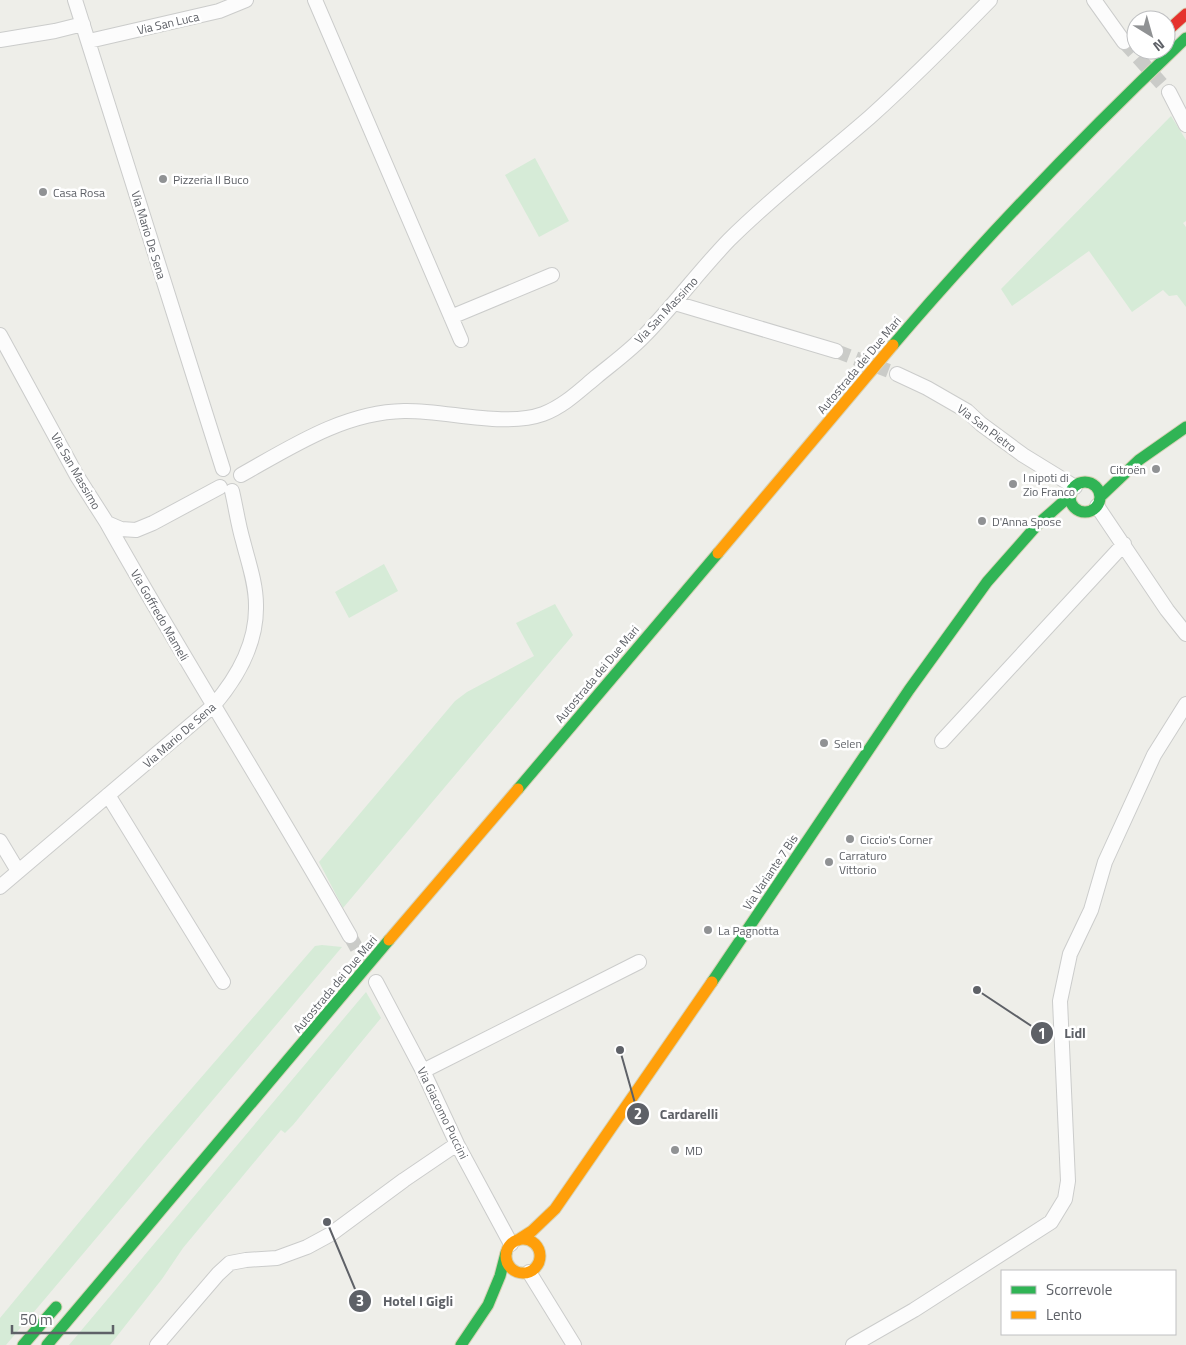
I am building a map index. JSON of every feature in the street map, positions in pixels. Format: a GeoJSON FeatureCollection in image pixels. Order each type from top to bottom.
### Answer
{"type":"FeatureCollection","features":[{"type":"Feature","properties":{"kind":"main road"},"geometry":{"type":"LineString","coordinates":[[1176,23],[1186,14]]}},
{"type":"Feature","properties":{"kind":"main road","name":"Autostrada dei Due Mari"},"geometry":{"type":"LineString","coordinates":[[47,1345],[900,337],[1030,194],[1186,38]]}},
{"type":"Feature","properties":{"kind":"main road","name":"Via Variante 7 Bis"},"geometry":{"type":"LineString","coordinates":[[1099,501],[1139,460],[1186,426]]}},
{"type":"Feature","properties":{"kind":"main road","name":"Via Variante 7 Bis"},"geometry":{"type":"LineString","coordinates":[[512,1246],[532,1231],[555,1209],[659,1061],[909,690],[987,582],[1038,524],[1078,488],[1139,460]]}},
{"type":"Feature","properties":{"kind":"main road"},"geometry":{"type":"LineString","coordinates":[[1067,519],[1080,511],[1090,511],[1099,501],[1097,488],[1078,488],[1072,505],[1080,511]]}},
{"type":"Feature","properties":{"kind":"main road","name":"Via Variante 7 Bis"},"geometry":{"type":"LineString","coordinates":[[1012,554],[1049,530]]}},
{"type":"Feature","properties":{"kind":"main road","name":"Via Variante 7 Bis"},"geometry":{"type":"LineString","coordinates":[[540,1255],[544,1236],[555,1209]]}},
{"type":"Feature","properties":{"kind":"main road"},"geometry":{"type":"LineString","coordinates":[[461,1345],[488,1305],[512,1246],[523,1239],[533,1242],[540,1255],[538,1265],[510,1284],[488,1305]]}},
{"type":"Feature","properties":{"kind":"main road"},"geometry":{"type":"LineString","coordinates":[[512,1246],[509,1266],[516,1272],[527,1273]]}},
{"type":"Feature","properties":{"kind":"main road"},"geometry":{"type":"LineString","coordinates":[[24,1345],[62,1299]]}},
{"type":"Feature","properties":{"kind":"street","name":"Via Mario De Sena"},"geometry":{"type":"LineString","coordinates":[[75,0],[223,469]]}},
{"type":"Feature","properties":{"kind":"street","name":"Via San Luca"},"geometry":{"type":"LineString","coordinates":[[89,41],[218,12],[246,0]]}},
{"type":"Feature","properties":{"kind":"street"},"geometry":{"type":"LineString","coordinates":[[315,0],[461,340]]}},
{"type":"Feature","properties":{"kind":"street","name":"Via San Massimo"},"geometry":{"type":"LineString","coordinates":[[241,475],[326,430],[353,420],[380,414],[404,411],[519,420],[543,414],[564,404],[644,336],[729,241],[784,189],[891,98],[941,51],[990,0]]}},
{"type":"Feature","properties":{"kind":"street"},"geometry":{"type":"LineString","coordinates":[[1094,0],[1124,42]]}},
{"type":"Feature","properties":{"kind":"street"},"geometry":{"type":"LineString","coordinates":[[0,40],[55,31],[83,24]]}},
{"type":"Feature","properties":{"kind":"street"},"geometry":{"type":"LineString","coordinates":[[1169,92],[1186,125]]}},
{"type":"Feature","properties":{"kind":"street"},"geometry":{"type":"LineString","coordinates":[[451,318],[552,275]]}},
{"type":"Feature","properties":{"kind":"street"},"geometry":{"type":"LineString","coordinates":[[675,303],[836,351]]}},
{"type":"Feature","properties":{"kind":"street","name":"Via San Massimo"},"geometry":{"type":"LineString","coordinates":[[0,335],[77,476],[107,523],[121,529],[136,530],[226,489]]}},
{"type":"Feature","properties":{"kind":"street","name":"Via San Pietro"},"geometry":{"type":"LineString","coordinates":[[897,374],[927,388],[967,411],[981,424],[1023,455],[1078,488]]}},
{"type":"Feature","properties":{"kind":"street"},"geometry":{"type":"LineString","coordinates":[[231,468],[238,471],[241,475],[239,487],[226,489],[217,478],[223,469],[231,468]]}},
{"type":"Feature","properties":{"kind":"street","name":"Via Mario De Sena"},"geometry":{"type":"LineString","coordinates":[[0,887],[213,706],[234,680],[246,655],[254,630],[256,605],[252,577],[226,489]]}},
{"type":"Feature","properties":{"kind":"street"},"geometry":{"type":"LineString","coordinates":[[1099,501],[1124,544],[1167,610],[1186,634]]}},
{"type":"Feature","properties":{"kind":"street","name":"Via Goffredo Mameli"},"geometry":{"type":"LineString","coordinates":[[107,523],[213,706]]}},
{"type":"Feature","properties":{"kind":"street"},"geometry":{"type":"LineString","coordinates":[[942,740],[1124,544]]}},
{"type":"Feature","properties":{"kind":"street"},"geometry":{"type":"LineString","coordinates":[[853,1345],[914,1310],[1052,1222],[1065,1199],[1068,1181],[1060,1001],[1070,954],[1090,910],[1105,862],[1150,764],[1186,704]]}},
{"type":"Feature","properties":{"kind":"street"},"geometry":{"type":"LineString","coordinates":[[213,706],[300,846],[350,936]]}},
{"type":"Feature","properties":{"kind":"street"},"geometry":{"type":"LineString","coordinates":[[108,795],[223,982]]}},
{"type":"Feature","properties":{"kind":"street"},"geometry":{"type":"LineString","coordinates":[[0,842],[18,871]]}},
{"type":"Feature","properties":{"kind":"street"},"geometry":{"type":"LineString","coordinates":[[423,1071],[639,962]]}},
{"type":"Feature","properties":{"kind":"street","name":"Via Giacomo Puccini"},"geometry":{"type":"LineString","coordinates":[[376,982],[423,1071],[457,1144],[512,1246]]}},
{"type":"Feature","properties":{"kind":"street"},"geometry":{"type":"LineString","coordinates":[[158,1345],[218,1274],[230,1263],[277,1258],[307,1247],[331,1234],[404,1180],[457,1144]]}},
{"type":"Feature","properties":{"kind":"street"},"geometry":{"type":"LineString","coordinates":[[527,1273],[574,1345]]}},
{"type":"Feature","properties":{"kind":"green space"},"geometry":{"type":"Polygon","coordinates":[[[1171,116],[1186,140],[1186,221],[1183,223],[1186,227],[1186,307],[1177,295],[1169,296],[1163,290],[1132,312],[1089,251],[1012,306],[1001,289],[1171,116]]]}},
{"type":"Feature","properties":{"kind":"green space"},"geometry":{"type":"Polygon","coordinates":[[[535,158],[569,221],[539,237],[505,175],[535,158]]]}},
{"type":"Feature","properties":{"kind":"green space"},"geometry":{"type":"Polygon","coordinates":[[[384,564],[398,591],[349,618],[335,592],[384,564]]]}},
{"type":"Feature","properties":{"kind":"green space"},"geometry":{"type":"Polygon","coordinates":[[[555,604],[573,635],[343,908],[319,862],[455,701],[467,692],[534,656],[516,623],[555,604]]]}},
{"type":"Feature","properties":{"kind":"green space"},"geometry":{"type":"Polygon","coordinates":[[[315,946],[342,947],[6,1345],[0,1345],[0,1318],[147,1140],[315,946]]]}},
{"type":"Feature","properties":{"kind":"green space"},"geometry":{"type":"Polygon","coordinates":[[[366,992],[381,1018],[293,1125],[285,1133],[281,1130],[183,1248],[162,1279],[110,1345],[69,1345],[366,992]]]}},
{"type":"Feature","properties":{"kind":"tunnel"},"geometry":{"type":"LineString","coordinates":[[1124,42],[1169,92]]}},
{"type":"Feature","properties":{"kind":"tunnel"},"geometry":{"type":"LineString","coordinates":[[836,351],[897,374]]}},
{"type":"Feature","properties":{"kind":"tunnel"},"geometry":{"type":"LineString","coordinates":[[350,936],[369,970]]}},
{"type":"Feature","properties":{"kind":"traffic: fast"},"geometry":{"type":"LineString","coordinates":[[893,345],[963,265],[1036,187],[1186,38]]}},
{"type":"Feature","properties":{"kind":"traffic: fast"},"geometry":{"type":"LineString","coordinates":[[1100,497],[1139,460],[1186,427]]}},
{"type":"Feature","properties":{"kind":"traffic: fast"},"geometry":{"type":"LineString","coordinates":[[1085,482],[1091,483],[1099,491],[1100,497],[1099,503],[1091,511],[1085,512],[1079,511],[1071,503],[1070,497],[1071,491],[1079,483],[1085,482]]}},
{"type":"Feature","properties":{"kind":"traffic: fast"},"geometry":{"type":"LineString","coordinates":[[712,982],[909,690],[987,582],[1038,524],[1071,495]]}},
{"type":"Feature","properties":{"kind":"traffic: fast"},"geometry":{"type":"LineString","coordinates":[[518,789],[718,553]]}},
{"type":"Feature","properties":{"kind":"traffic: fast"},"geometry":{"type":"LineString","coordinates":[[47,1345],[389,940]]}},
{"type":"Feature","properties":{"kind":"traffic: fast"},"geometry":{"type":"LineString","coordinates":[[461,1345],[488,1305],[500,1276],[506,1253]]}},
{"type":"Feature","properties":{"kind":"traffic: fast"},"geometry":{"type":"LineString","coordinates":[[23,1345],[56,1307]]}},
{"type":"Feature","properties":{"kind":"traffic: slow"},"geometry":{"type":"LineString","coordinates":[[718,553],[893,345]]}},
{"type":"Feature","properties":{"kind":"traffic: slow"},"geometry":{"type":"LineString","coordinates":[[389,940],[518,789]]}},
{"type":"Feature","properties":{"kind":"traffic: slow"},"geometry":{"type":"LineString","coordinates":[[518,1240],[532,1231],[555,1209],[712,982]]}},
{"type":"Feature","properties":{"kind":"traffic: slow"},"geometry":{"type":"LineString","coordinates":[[523,1239],[530,1240],[535,1244],[539,1249],[540,1256],[539,1263],[535,1268],[530,1272],[523,1273],[516,1272],[511,1268],[507,1263],[506,1256],[507,1249],[511,1244],[516,1240],[523,1239]]}},
{"type":"Feature","properties":{"kind":"traffic: jam"},"geometry":{"type":"LineString","coordinates":[[1176,23],[1186,14]]}},
{"type":"Feature","properties":{"kind":"place","name":"Pizzeria Il Buco"},"geometry":{"type":"Point","coordinates":[163,179]}},
{"type":"Feature","properties":{"kind":"place","name":"Casa Rosa"},"geometry":{"type":"Point","coordinates":[43,192]}},
{"type":"Feature","properties":{"kind":"place","name":"Citroën"},"geometry":{"type":"Point","coordinates":[1156,469]}},
{"type":"Feature","properties":{"kind":"place","name":"I nipoti di Zio Franco"},"geometry":{"type":"Point","coordinates":[1013,484]}},
{"type":"Feature","properties":{"kind":"place","name":"D'Anna Spose"},"geometry":{"type":"Point","coordinates":[982,521]}},
{"type":"Feature","properties":{"kind":"place","name":"Selen"},"geometry":{"type":"Point","coordinates":[824,743]}},
{"type":"Feature","properties":{"kind":"place","name":"Ciccio's Corner"},"geometry":{"type":"Point","coordinates":[850,839]}},
{"type":"Feature","properties":{"kind":"place","name":"Carraturo Vittorio"},"geometry":{"type":"Point","coordinates":[829,862]}},
{"type":"Feature","properties":{"kind":"place","name":"La Pagnotta"},"geometry":{"type":"Point","coordinates":[708,930]}},
{"type":"Feature","properties":{"kind":"place","name":"Lidl"},"geometry":{"type":"Point","coordinates":[977,990]}},
{"type":"Feature","properties":{"kind":"place","name":"Cardarelli"},"geometry":{"type":"Point","coordinates":[620,1050]}},
{"type":"Feature","properties":{"kind":"place","name":"MD"},"geometry":{"type":"Point","coordinates":[675,1150]}},
{"type":"Feature","properties":{"kind":"place","name":"Hotel I Gigli"},"geometry":{"type":"Point","coordinates":[327,1222]}}]}
